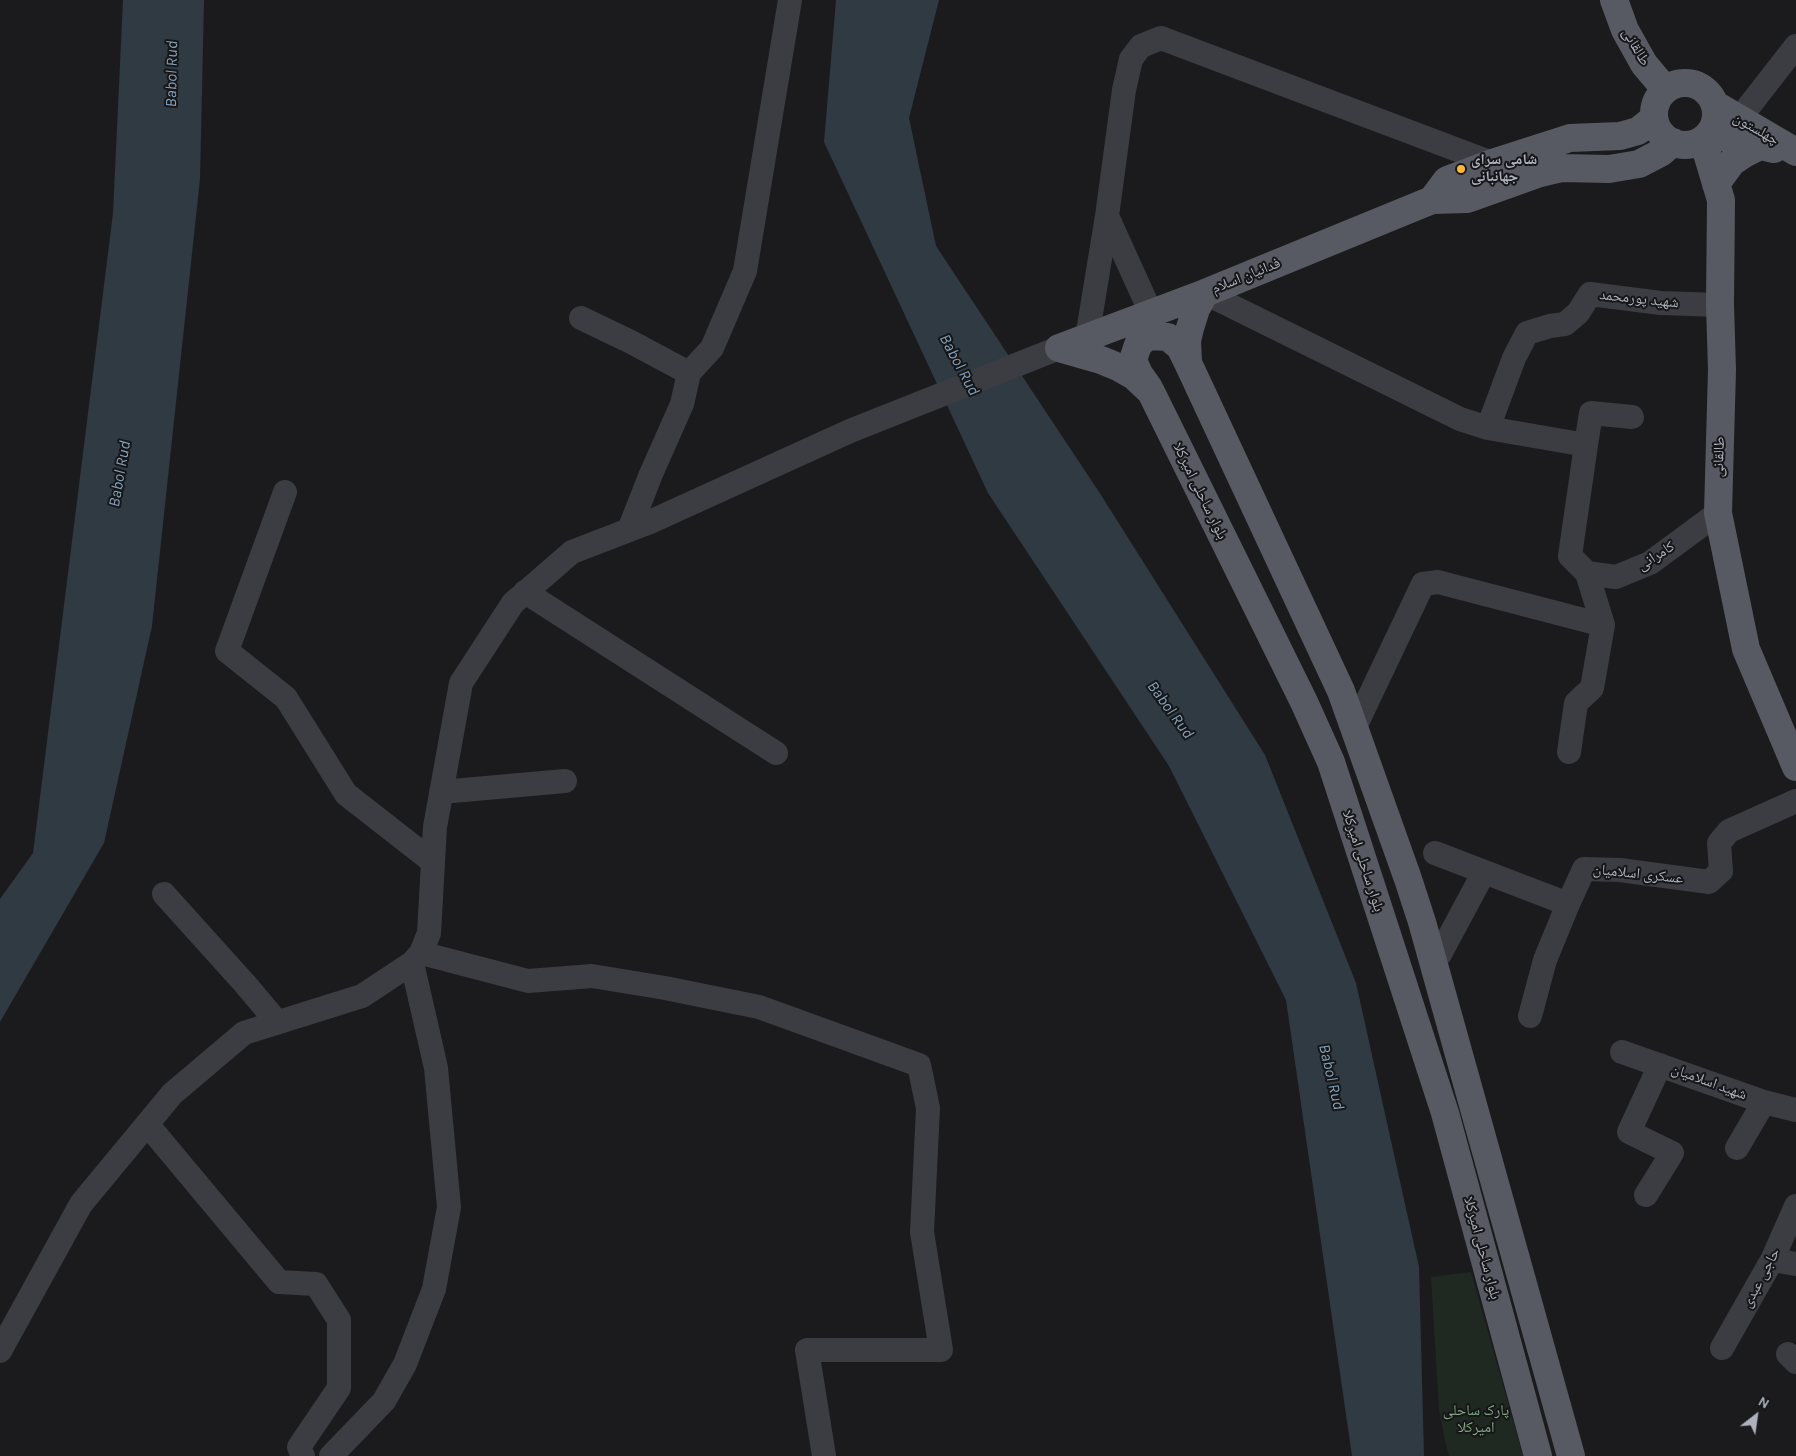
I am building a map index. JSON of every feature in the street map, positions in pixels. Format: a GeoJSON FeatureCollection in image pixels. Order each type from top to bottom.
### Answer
{"type":"FeatureCollection","features":[{"type":"Feature","properties":{"kind":"main road","name":"طالقانی"},"geometry":{"type":"LineString","coordinates":[[1614,0],[1625,30],[1644,64],[1665,89]]}},
{"type":"Feature","properties":{"kind":"main road"},"geometry":{"type":"LineString","coordinates":[[1680,82],[1695,83],[1708,92],[1727,112],[1691,140],[1669,141],[1658,130],[1654,118],[1656,102],[1665,89],[1680,82]]}},
{"type":"Feature","properties":{"kind":"main road","name":"چهلستون"},"geometry":{"type":"LineString","coordinates":[[1727,112],[1796,153]]}},
{"type":"Feature","properties":{"kind":"main road"},"geometry":{"type":"LineString","coordinates":[[1432,200],[1447,180],[1492,163],[1570,138],[1620,136],[1638,131],[1654,118]]}},
{"type":"Feature","properties":{"kind":"main road","name":"طالقانی"},"geometry":{"type":"LineString","coordinates":[[1691,140],[1722,225],[1720,304],[1722,370],[1718,513],[1746,649],[1796,767]]}},
{"type":"Feature","properties":{"kind":"main road"},"geometry":{"type":"LineString","coordinates":[[1691,140],[1716,184],[1721,200],[1722,225]]}},
{"type":"Feature","properties":{"kind":"main road","name":"چهلستون"},"geometry":{"type":"LineString","coordinates":[[1691,140],[1760,146],[1796,153]]}},
{"type":"Feature","properties":{"kind":"main road","name":"فدائیان اسلام"},"geometry":{"type":"LineString","coordinates":[[1059,348],[1205,293],[1432,200],[1466,200],[1537,174],[1562,168],[1609,170],[1639,164],[1691,140]]}},
{"type":"Feature","properties":{"kind":"main road"},"geometry":{"type":"LineString","coordinates":[[1716,184],[1732,162],[1760,146]]}},
{"type":"Feature","properties":{"kind":"main road","name":"بلوار ساحلی امیرکلا"},"geometry":{"type":"LineString","coordinates":[[1205,293],[1196,309],[1190,328],[1187,341],[1188,363],[1342,691],[1422,922],[1571,1456]]}},
{"type":"Feature","properties":{"kind":"main road"},"geometry":{"type":"LineString","coordinates":[[1151,392],[1139,374],[1133,360],[1138,345],[1147,336],[1168,337],[1180,346],[1188,363]]}},
{"type":"Feature","properties":{"kind":"main road","name":"بلوار ساحلی امیرکلا"},"geometry":{"type":"LineString","coordinates":[[1059,348],[1118,367],[1134,376],[1151,392],[1304,702],[1331,762],[1445,1113],[1538,1456]]}},
{"type":"Feature","properties":{"kind":"street"},"geometry":{"type":"LineString","coordinates":[[629,530],[682,404],[689,373],[712,348],[745,271],[790,0]]}},
{"type":"Feature","properties":{"kind":"street"},"geometry":{"type":"LineString","coordinates":[[1087,338],[1107,216],[1124,90],[1132,59],[1141,46],[1161,38],[1492,163]]}},
{"type":"Feature","properties":{"kind":"street"},"geometry":{"type":"LineString","coordinates":[[1727,112],[1796,46]]}},
{"type":"Feature","properties":{"kind":"street"},"geometry":{"type":"LineString","coordinates":[[1107,216],[1151,313]]}},
{"type":"Feature","properties":{"kind":"street"},"geometry":{"type":"LineString","coordinates":[[1205,293],[1460,419],[1488,428],[1586,445]]}},
{"type":"Feature","properties":{"kind":"street","name":"شهید پورمحمد"},"geometry":{"type":"LineString","coordinates":[[1488,428],[1514,358],[1527,333],[1550,326],[1565,324],[1578,313],[1590,294],[1661,303],[1720,304]]}},
{"type":"Feature","properties":{"kind":"street"},"geometry":{"type":"LineString","coordinates":[[581,318],[689,373]]}},
{"type":"Feature","properties":{"kind":"street"},"geometry":{"type":"LineString","coordinates":[[0,1351],[81,1204],[172,1094],[244,1034],[362,996],[416,958],[429,933],[435,827],[461,683],[512,603],[572,552],[650,522],[850,431],[1059,348]]}},
{"type":"Feature","properties":{"kind":"street"},"geometry":{"type":"LineString","coordinates":[[1569,752],[1576,703],[1592,688],[1602,625],[1587,573],[1570,556],[1592,413],[1632,417]]}},
{"type":"Feature","properties":{"kind":"street"},"geometry":{"type":"LineString","coordinates":[[285,492],[227,651],[286,698],[346,794],[433,862]]}},
{"type":"Feature","properties":{"kind":"street","name":"کامرانی"},"geometry":{"type":"LineString","coordinates":[[1587,573],[1616,577],[1650,564],[1718,513]]}},
{"type":"Feature","properties":{"kind":"street"},"geometry":{"type":"LineString","coordinates":[[1354,729],[1423,584],[1438,582],[1602,625]]}},
{"type":"Feature","properties":{"kind":"street"},"geometry":{"type":"LineString","coordinates":[[525,592],[776,753]]}},
{"type":"Feature","properties":{"kind":"street"},"geometry":{"type":"LineString","coordinates":[[441,792],[565,781]]}},
{"type":"Feature","properties":{"kind":"street","name":"عسکری اسلامیان"},"geometry":{"type":"LineString","coordinates":[[1568,904],[1584,869],[1620,870],[1709,882],[1721,871],[1719,843],[1728,831],[1796,801]]}},
{"type":"Feature","properties":{"kind":"street"},"geometry":{"type":"LineString","coordinates":[[1435,853],[1568,904],[1545,960],[1530,1016]]}},
{"type":"Feature","properties":{"kind":"street"},"geometry":{"type":"LineString","coordinates":[[1440,954],[1484,872]]}},
{"type":"Feature","properties":{"kind":"street"},"geometry":{"type":"LineString","coordinates":[[164,894],[278,1022]]}},
{"type":"Feature","properties":{"kind":"street"},"geometry":{"type":"LineString","coordinates":[[331,1456],[384,1402],[405,1364],[434,1289],[449,1207],[436,1068],[416,958]]}},
{"type":"Feature","properties":{"kind":"street"},"geometry":{"type":"LineString","coordinates":[[416,958],[528,981],[592,976],[665,988],[759,1007],[919,1065],[928,1108],[922,1232],[941,1350],[808,1350],[824,1456]]}},
{"type":"Feature","properties":{"kind":"street","name":"شهید اسلامیان"},"geometry":{"type":"LineString","coordinates":[[1622,1052],[1764,1102],[1796,1110]]}},
{"type":"Feature","properties":{"kind":"street"},"geometry":{"type":"LineString","coordinates":[[1646,1195],[1672,1153],[1629,1132],[1660,1065]]}},
{"type":"Feature","properties":{"kind":"street"},"geometry":{"type":"LineString","coordinates":[[1737,1148],[1764,1102]]}},
{"type":"Feature","properties":{"kind":"street"},"geometry":{"type":"LineString","coordinates":[[147,1124],[279,1282],[316,1284],[339,1320],[340,1388],[299,1447],[303,1456]]}},
{"type":"Feature","properties":{"kind":"street","name":"حاجی عبدی"},"geometry":{"type":"LineString","coordinates":[[1722,1348],[1772,1260],[1796,1206]]}},
{"type":"Feature","properties":{"kind":"street"},"geometry":{"type":"LineString","coordinates":[[1772,1260],[1796,1264]]}},
{"type":"Feature","properties":{"kind":"green space","name":"پارک ساحلی امیرکلا"},"geometry":{"type":"Polygon","coordinates":[[[1471,1272],[1523,1456],[1449,1456],[1439,1409],[1431,1277],[1471,1272]]]}},
{"type":"Feature","properties":{"kind":"water","name":"Babol Rud"},"geometry":{"type":"Polygon","coordinates":[[[123,0],[204,0],[200,179],[152,626],[104,843],[0,1022],[0,899],[33,853],[113,213],[123,0]]]}},
{"type":"Feature","properties":{"kind":"water","name":"Babol Rud"},"geometry":{"type":"Polygon","coordinates":[[[836,0],[939,0],[909,118],[936,246],[1101,495],[1265,755],[1356,983],[1419,1267],[1424,1456],[1352,1456],[1286,1000],[1169,766],[988,493],[824,142],[836,0]]]}},
{"type":"Feature","properties":{"kind":"place","name":"شامی سرای جهانبانی"},"geometry":{"type":"Point","coordinates":[1461,169]}}]}
